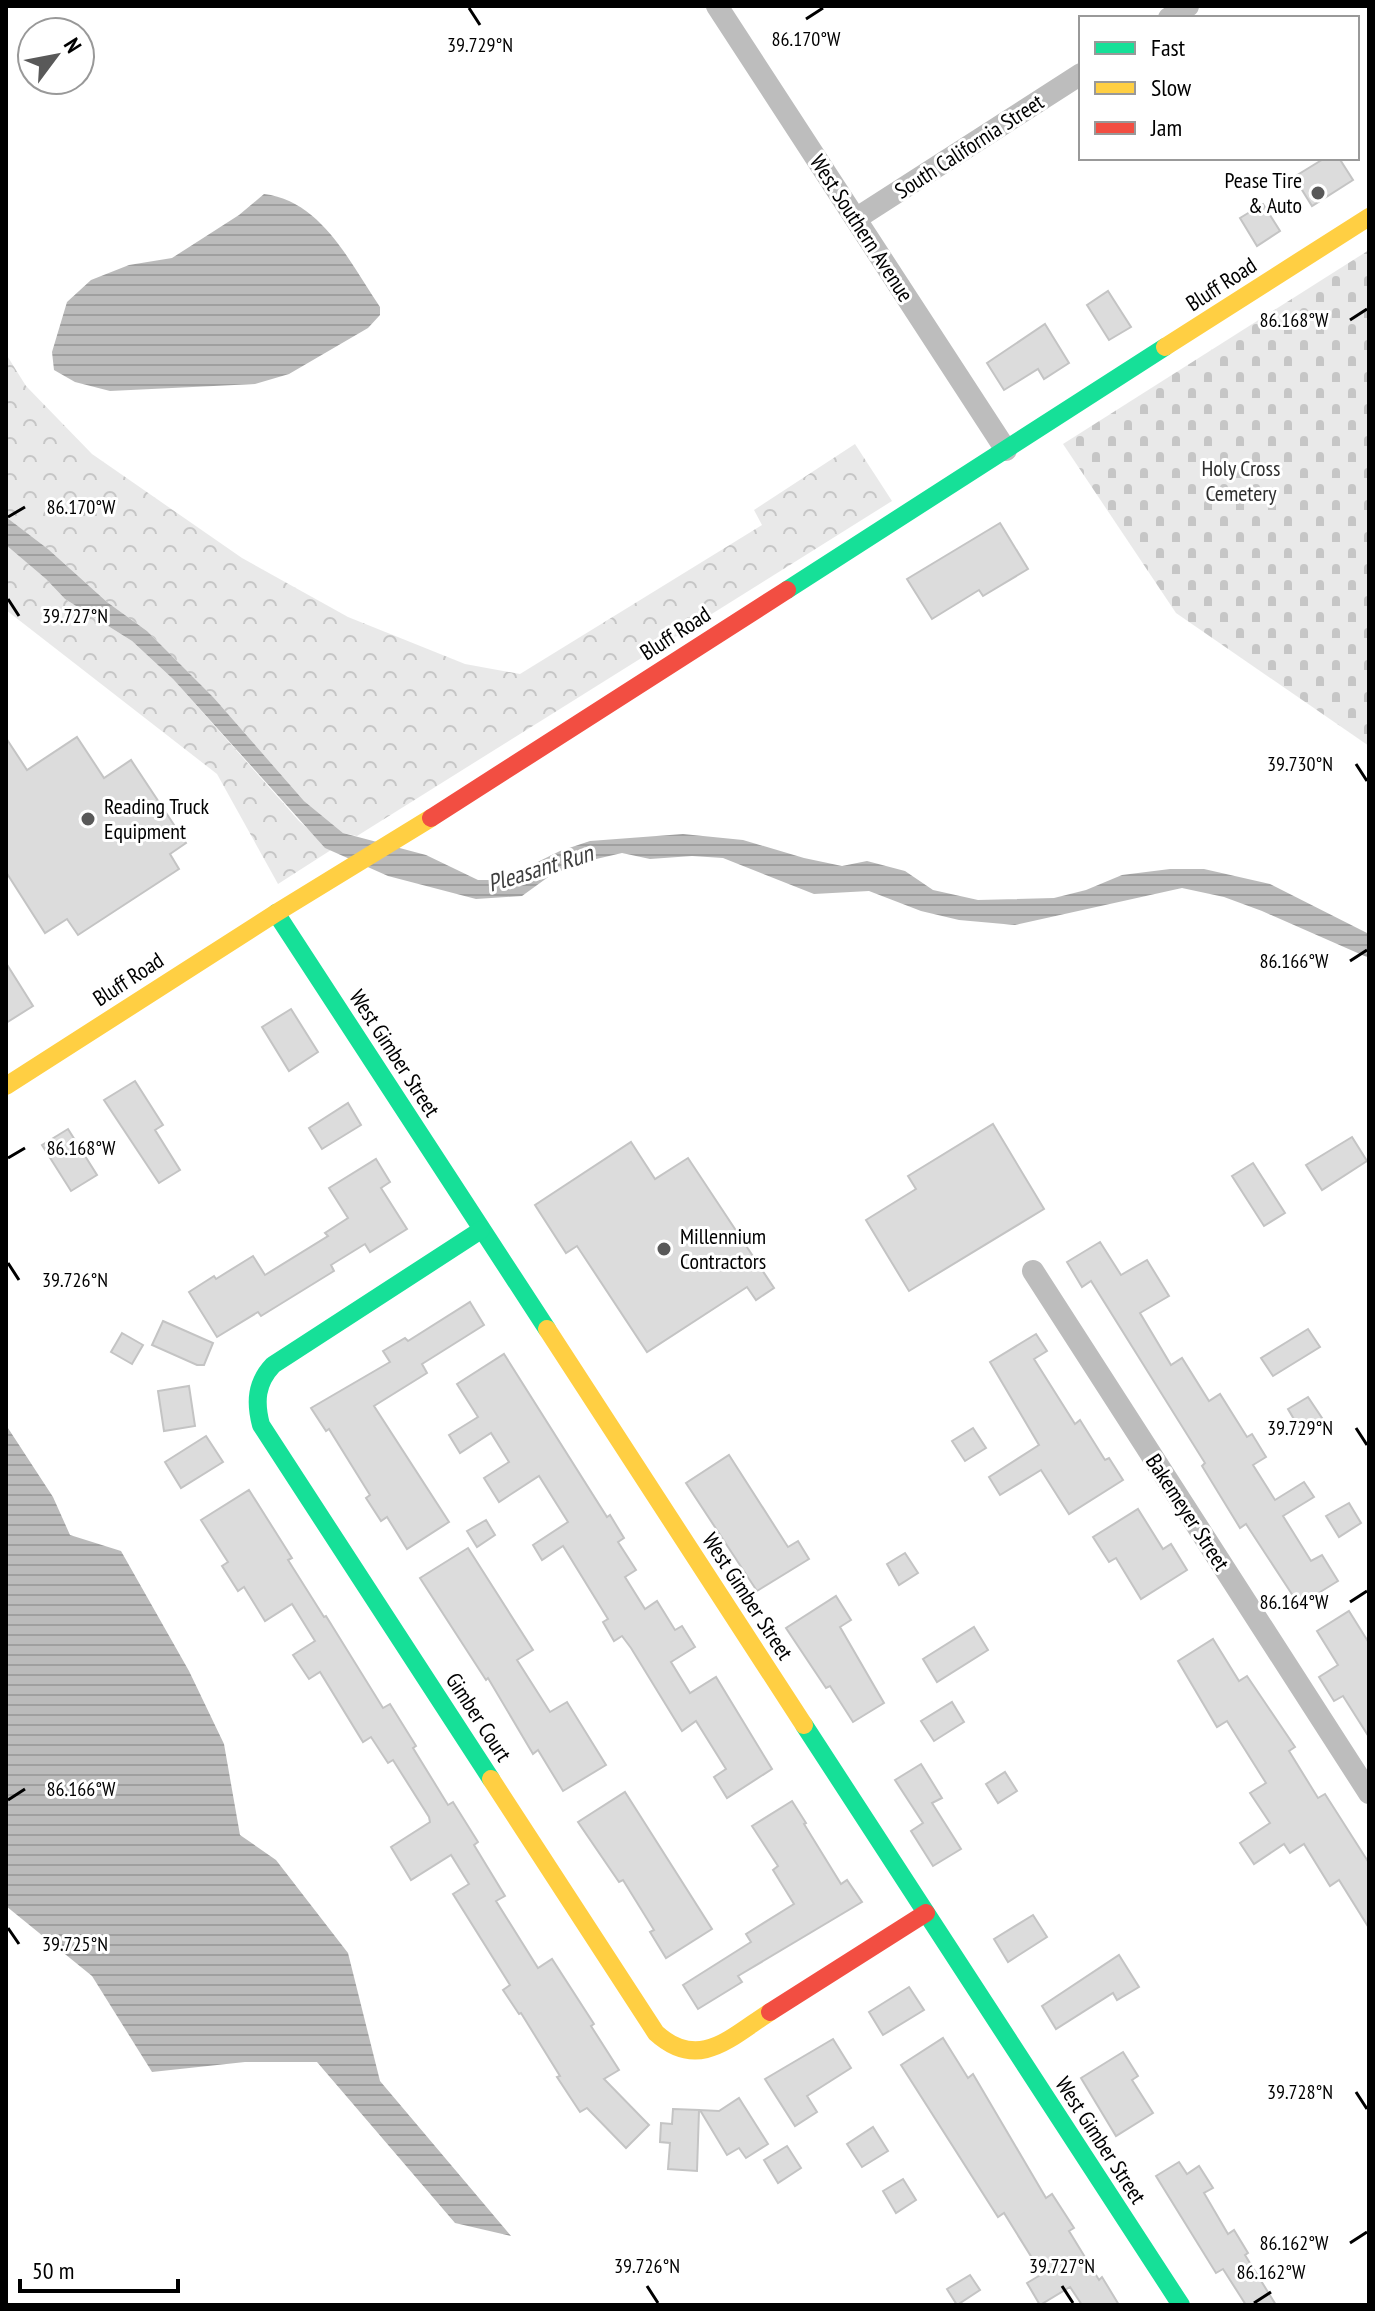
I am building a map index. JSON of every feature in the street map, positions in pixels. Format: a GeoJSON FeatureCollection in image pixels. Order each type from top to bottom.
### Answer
{"type":"FeatureCollection","features":[{"type":"Feature","properties":{"kind":"street","name":"West Southern Avenue"},"geometry":{"type":"LineString","coordinates":[[717,6],[1006,450]]}},
{"type":"Feature","properties":{"kind":"street","name":"South California Street"},"geometry":{"type":"LineString","coordinates":[[857,218],[1079,75]]}},
{"type":"Feature","properties":{"kind":"street","name":"Bluff Road"},"geometry":{"type":"LineString","coordinates":[[6,1086],[1369,217]]}},
{"type":"Feature","properties":{"kind":"street","name":"West Gimber Street"},"geometry":{"type":"LineString","coordinates":[[276,913],[1181,2305]]}},
{"type":"Feature","properties":{"kind":"street","name":"Gimber Court"},"geometry":{"type":"LineString","coordinates":[[481,1230],[273,1365],[260,1382],[255,1397],[257,1411],[261,1425],[656,2033],[677,2050],[692,2053],[712,2049],[926,1913]]}},
{"type":"Feature","properties":{"kind":"street","name":"Bakemeyer Street"},"geometry":{"type":"LineString","coordinates":[[1033,1271],[1369,1793]]}},
{"type":"Feature","properties":{"kind":"green space","name":"Holy Cross Cemetery"},"geometry":{"type":"Polygon","coordinates":[[[1369,250],[1369,746],[1176,613],[1063,444],[1369,250]]]}},
{"type":"Feature","properties":{"kind":"green space"},"geometry":{"type":"Polygon","coordinates":[[[6,354],[26,386],[92,454],[242,558],[348,617],[465,664],[520,674],[762,525],[754,510],[855,444],[892,501],[357,836],[343,833],[304,801],[214,698],[147,631],[107,602],[48,549],[6,517],[6,354]]]}},
{"type":"Feature","properties":{"kind":"green space"},"geometry":{"type":"Polygon","coordinates":[[[6,545],[65,599],[132,641],[173,679],[299,821],[331,850],[278,884],[217,774],[6,610],[6,545]]]}},
{"type":"Feature","properties":{"kind":"water"},"geometry":{"type":"Polygon","coordinates":[[[264,194],[302,208],[332,237],[380,307],[380,315],[368,328],[289,374],[255,384],[110,391],[75,382],[54,370],[52,352],[67,302],[91,280],[129,265],[172,258],[239,215],[264,194]]]}},
{"type":"Feature","properties":{"kind":"water","name":"Pleasant Run"},"geometry":{"type":"Polygon","coordinates":[[[6,517],[48,549],[107,602],[147,631],[214,698],[304,801],[343,833],[426,855],[478,880],[501,880],[560,851],[590,841],[683,834],[743,840],[842,866],[867,861],[905,871],[933,890],[978,900],[1054,898],[1086,890],[1122,875],[1170,869],[1204,869],[1270,884],[1369,934],[1369,958],[1262,911],[1224,897],[1182,888],[1015,925],[959,920],[921,911],[869,891],[814,894],[723,858],[692,856],[650,859],[622,853],[579,863],[551,875],[522,896],[476,899],[388,876],[325,848],[173,679],[132,641],[65,599],[6,545],[6,517]]]}},
{"type":"Feature","properties":{"kind":"water"},"geometry":{"type":"Polygon","coordinates":[[[6,1425],[53,1497],[70,1535],[121,1551],[189,1671],[224,1744],[240,1835],[276,1860],[348,1953],[380,2081],[511,2236],[455,2223],[317,2062],[245,2062],[152,2072],[92,1976],[6,1906],[6,1425]]]}},
{"type":"Feature","properties":{"kind":"building","name":"Pease Tire & Auto"},"geometry":{"type":"Polygon","coordinates":[[[1322,160],[1340,160],[1353,180],[1312,206],[1294,177],[1322,160]]]}},
{"type":"Feature","properties":{"kind":"building"},"geometry":{"type":"Polygon","coordinates":[[[1263,204],[1280,231],[1257,246],[1240,218],[1263,204]]]}},
{"type":"Feature","properties":{"kind":"building"},"geometry":{"type":"Polygon","coordinates":[[[1108,291],[1131,327],[1109,340],[1087,305],[1108,291]]]}},
{"type":"Feature","properties":{"kind":"building"},"geometry":{"type":"Polygon","coordinates":[[[1045,324],[1069,363],[1044,379],[1038,369],[1004,390],[987,363],[1045,324]]]}},
{"type":"Feature","properties":{"kind":"building"},"geometry":{"type":"Polygon","coordinates":[[[1000,523],[1028,569],[983,596],[979,590],[932,619],[907,579],[1000,523]]]}},
{"type":"Feature","properties":{"kind":"building","name":"Reading Truck Equipment"},"geometry":{"type":"Polygon","coordinates":[[[77,737],[104,778],[131,760],[186,843],[170,854],[179,869],[78,935],[67,919],[45,933],[6,872],[6,738],[27,770],[77,737]]]}},
{"type":"Feature","properties":{"kind":"building"},"geometry":{"type":"Polygon","coordinates":[[[6,963],[33,1006],[6,1023],[6,963]]]}},
{"type":"Feature","properties":{"kind":"building"},"geometry":{"type":"Polygon","coordinates":[[[291,1009],[318,1052],[289,1071],[262,1027],[291,1009]]]}},
{"type":"Feature","properties":{"kind":"building"},"geometry":{"type":"Polygon","coordinates":[[[135,1081],[163,1125],[155,1130],[180,1170],[159,1183],[104,1100],[135,1081]]]}},
{"type":"Feature","properties":{"kind":"building"},"geometry":{"type":"Polygon","coordinates":[[[348,1103],[361,1125],[322,1149],[309,1128],[348,1103]]]}},
{"type":"Feature","properties":{"kind":"building"},"geometry":{"type":"Polygon","coordinates":[[[993,1124],[1044,1209],[909,1291],[866,1220],[916,1189],[908,1176],[993,1124]]]}},
{"type":"Feature","properties":{"kind":"building"},"geometry":{"type":"Polygon","coordinates":[[[68,1129],[97,1175],[71,1191],[42,1145],[68,1129]]]}},
{"type":"Feature","properties":{"kind":"building"},"geometry":{"type":"Polygon","coordinates":[[[1352,1137],[1367,1161],[1322,1190],[1306,1165],[1352,1137]]]}},
{"type":"Feature","properties":{"kind":"building","name":"Millennium Contractors"},"geometry":{"type":"Polygon","coordinates":[[[631,1142],[655,1179],[688,1158],[774,1288],[756,1300],[747,1287],[647,1352],[577,1246],[566,1253],[535,1205],[631,1142]]]}},
{"type":"Feature","properties":{"kind":"building"},"geometry":{"type":"Polygon","coordinates":[[[376,1159],[390,1182],[381,1188],[407,1229],[370,1252],[365,1244],[331,1265],[334,1271],[261,1316],[258,1312],[217,1337],[189,1292],[253,1256],[265,1275],[328,1236],[325,1233],[348,1218],[329,1188],[376,1159]]]}},
{"type":"Feature","properties":{"kind":"building"},"geometry":{"type":"Polygon","coordinates":[[[1253,1163],[1285,1213],[1264,1226],[1232,1176],[1253,1163]]]}},
{"type":"Feature","properties":{"kind":"building"},"geometry":{"type":"Polygon","coordinates":[[[1100,1242],[1121,1275],[1147,1260],[1169,1296],[1140,1313],[1171,1365],[1182,1358],[1209,1401],[1220,1394],[1247,1437],[1252,1434],[1266,1457],[1253,1465],[1275,1500],[1304,1482],[1314,1497],[1283,1516],[1311,1561],[1322,1555],[1338,1581],[1299,1605],[1246,1524],[1240,1528],[1202,1466],[1205,1463],[1091,1281],[1082,1287],[1067,1262],[1100,1242]]]}},
{"type":"Feature","properties":{"kind":"building"},"geometry":{"type":"Polygon","coordinates":[[[470,1302],[484,1325],[422,1364],[427,1373],[374,1406],[449,1522],[407,1549],[387,1517],[381,1521],[366,1498],[370,1495],[329,1429],[326,1431],[311,1408],[390,1362],[383,1351],[405,1338],[408,1341],[470,1302]]]}},
{"type":"Feature","properties":{"kind":"building"},"geometry":{"type":"Polygon","coordinates":[[[163,1321],[213,1343],[204,1365],[197,1365],[152,1345],[163,1321]]]}},
{"type":"Feature","properties":{"kind":"building"},"geometry":{"type":"Polygon","coordinates":[[[1308,1329],[1320,1347],[1273,1376],[1261,1358],[1308,1329]]]}},
{"type":"Feature","properties":{"kind":"building"},"geometry":{"type":"Polygon","coordinates":[[[122,1333],[143,1345],[132,1364],[111,1352],[122,1333]]]}},
{"type":"Feature","properties":{"kind":"building"},"geometry":{"type":"Polygon","coordinates":[[[1036,1334],[1047,1351],[1034,1359],[1075,1424],[1080,1420],[1105,1460],[1109,1458],[1123,1480],[1069,1514],[1041,1470],[1000,1495],[989,1477],[1039,1445],[990,1362],[1036,1334]]]}},
{"type":"Feature","properties":{"kind":"building"},"geometry":{"type":"Polygon","coordinates":[[[504,1354],[607,1517],[610,1515],[624,1538],[618,1542],[636,1570],[625,1577],[645,1609],[657,1601],[675,1630],[682,1626],[695,1647],[671,1662],[690,1693],[716,1677],[772,1769],[727,1798],[714,1777],[726,1769],[696,1721],[682,1731],[622,1636],[614,1641],[603,1622],[608,1619],[563,1546],[542,1560],[533,1545],[568,1522],[539,1476],[499,1502],[484,1478],[509,1462],[491,1433],[460,1453],[449,1435],[478,1417],[457,1384],[504,1354]]]}},
{"type":"Feature","properties":{"kind":"building"},"geometry":{"type":"Polygon","coordinates":[[[189,1386],[195,1426],[164,1431],[158,1391],[189,1386]]]}},
{"type":"Feature","properties":{"kind":"building"},"geometry":{"type":"Polygon","coordinates":[[[1308,1397],[1322,1418],[1301,1431],[1288,1409],[1308,1397]]]}},
{"type":"Feature","properties":{"kind":"building"},"geometry":{"type":"Polygon","coordinates":[[[973,1428],[986,1448],[965,1461],[952,1441],[973,1428]]]}},
{"type":"Feature","properties":{"kind":"building"},"geometry":{"type":"Polygon","coordinates":[[[206,1436],[223,1462],[181,1488],[165,1462],[206,1436]]]}},
{"type":"Feature","properties":{"kind":"building"},"geometry":{"type":"Polygon","coordinates":[[[729,1455],[788,1547],[798,1541],[809,1559],[757,1591],[686,1483],[729,1455]]]}},
{"type":"Feature","properties":{"kind":"building"},"geometry":{"type":"Polygon","coordinates":[[[249,1490],[292,1558],[288,1560],[383,1708],[390,1704],[448,1805],[453,1802],[478,1842],[474,1845],[505,1896],[496,1901],[538,1968],[552,1959],[594,2024],[591,2026],[619,2070],[604,2079],[649,2125],[626,2148],[587,2108],[580,2112],[521,2013],[503,1990],[510,1985],[453,1894],[469,1884],[451,1855],[411,1880],[391,1847],[430,1822],[429,1817],[393,1760],[388,1763],[371,1737],[363,1742],[320,1672],[309,1679],[293,1655],[315,1641],[292,1604],[265,1621],[244,1587],[238,1591],[222,1566],[228,1562],[201,1520],[249,1490]]]}},
{"type":"Feature","properties":{"kind":"building"},"geometry":{"type":"Polygon","coordinates":[[[1349,1503],[1361,1523],[1339,1537],[1326,1516],[1349,1503]]]}},
{"type":"Feature","properties":{"kind":"building"},"geometry":{"type":"Polygon","coordinates":[[[1138,1509],[1163,1549],[1171,1544],[1187,1570],[1141,1599],[1116,1558],[1109,1562],[1093,1537],[1138,1509]]]}},
{"type":"Feature","properties":{"kind":"building"},"geometry":{"type":"Polygon","coordinates":[[[486,1520],[495,1535],[477,1547],[467,1531],[486,1520]]]}},
{"type":"Feature","properties":{"kind":"building"},"geometry":{"type":"Polygon","coordinates":[[[468,1548],[533,1650],[517,1660],[550,1712],[567,1702],[606,1765],[563,1791],[538,1750],[533,1754],[488,1678],[486,1680],[420,1578],[468,1548]]]}},
{"type":"Feature","properties":{"kind":"building"},"geometry":{"type":"Polygon","coordinates":[[[905,1553],[918,1573],[899,1585],[887,1564],[905,1553]]]}},
{"type":"Feature","properties":{"kind":"building"},"geometry":{"type":"Polygon","coordinates":[[[836,1596],[851,1620],[840,1627],[884,1703],[853,1722],[786,1628],[836,1596]]]}},
{"type":"Feature","properties":{"kind":"building"},"geometry":{"type":"Polygon","coordinates":[[[1349,1611],[1369,1643],[1369,1737],[1343,1696],[1334,1701],[1319,1677],[1338,1665],[1317,1631],[1349,1611]]]}},
{"type":"Feature","properties":{"kind":"building"},"geometry":{"type":"Polygon","coordinates":[[[974,1627],[988,1650],[937,1682],[923,1659],[974,1627]]]}},
{"type":"Feature","properties":{"kind":"building"},"geometry":{"type":"Polygon","coordinates":[[[1213,1639],[1239,1681],[1247,1676],[1295,1747],[1289,1751],[1318,1798],[1325,1794],[1369,1863],[1369,1928],[1339,1880],[1330,1886],[1304,1844],[1290,1853],[1284,1844],[1254,1864],[1240,1843],[1270,1823],[1250,1793],[1266,1783],[1227,1721],[1217,1727],[1178,1661],[1213,1639]]]}},
{"type":"Feature","properties":{"kind":"building"},"geometry":{"type":"Polygon","coordinates":[[[952,1702],[964,1722],[934,1741],[921,1721],[952,1702]]]}},
{"type":"Feature","properties":{"kind":"building"},"geometry":{"type":"Polygon","coordinates":[[[921,1764],[942,1798],[932,1803],[961,1849],[933,1866],[911,1831],[923,1823],[895,1780],[921,1764]]]}},
{"type":"Feature","properties":{"kind":"building"},"geometry":{"type":"Polygon","coordinates":[[[1005,1772],[1017,1791],[998,1803],[986,1784],[1005,1772]]]}},
{"type":"Feature","properties":{"kind":"building"},"geometry":{"type":"Polygon","coordinates":[[[625,1792],[712,1929],[666,1958],[650,1932],[654,1930],[623,1880],[619,1882],[578,1822],[625,1792]]]}},
{"type":"Feature","properties":{"kind":"building"},"geometry":{"type":"Polygon","coordinates":[[[792,1801],[841,1884],[847,1880],[862,1902],[738,1976],[742,1982],[698,2009],[683,1985],[751,1942],[746,1934],[794,1904],[773,1870],[778,1866],[752,1826],[792,1801]]]}},
{"type":"Feature","properties":{"kind":"building"},"geometry":{"type":"Polygon","coordinates":[[[1033,1915],[1047,1937],[1008,1962],[994,1939],[1033,1915]]]}},
{"type":"Feature","properties":{"kind":"building"},"geometry":{"type":"Polygon","coordinates":[[[1119,1955],[1139,1987],[1117,2000],[1113,1993],[1056,2029],[1042,2006],[1119,1955]]]}},
{"type":"Feature","properties":{"kind":"building"},"geometry":{"type":"Polygon","coordinates":[[[909,1987],[924,2010],[883,2035],[869,2012],[909,1987]]]}},
{"type":"Feature","properties":{"kind":"building"},"geometry":{"type":"Polygon","coordinates":[[[943,2038],[968,2078],[973,2074],[1046,2198],[1052,2194],[1074,2228],[1069,2231],[1099,2280],[1102,2277],[1119,2305],[1082,2305],[1070,2287],[1040,2305],[1027,2283],[1042,2274],[1004,2213],[998,2217],[901,2065],[943,2038]]]}},
{"type":"Feature","properties":{"kind":"building"},"geometry":{"type":"Polygon","coordinates":[[[833,2039],[851,2068],[807,2096],[817,2112],[795,2126],[765,2079],[833,2039]]]}},
{"type":"Feature","properties":{"kind":"building"},"geometry":{"type":"Polygon","coordinates":[[[1123,2052],[1138,2076],[1132,2080],[1153,2113],[1116,2136],[1081,2078],[1123,2052]]]}},
{"type":"Feature","properties":{"kind":"building"},"geometry":{"type":"Polygon","coordinates":[[[739,2098],[768,2144],[746,2158],[739,2148],[727,2155],[700,2110],[719,2111],[739,2098]]]}},
{"type":"Feature","properties":{"kind":"building"},"geometry":{"type":"Polygon","coordinates":[[[673,2109],[699,2110],[697,2171],[668,2169],[670,2143],[660,2142],[661,2123],[672,2124],[673,2109]]]}},
{"type":"Feature","properties":{"kind":"building"},"geometry":{"type":"Polygon","coordinates":[[[873,2127],[888,2151],[862,2167],[847,2144],[873,2127]]]}},
{"type":"Feature","properties":{"kind":"building"},"geometry":{"type":"Polygon","coordinates":[[[787,2146],[801,2168],[778,2183],[764,2160],[787,2146]]]}},
{"type":"Feature","properties":{"kind":"building"},"geometry":{"type":"Polygon","coordinates":[[[1179,2162],[1187,2174],[1199,2166],[1213,2188],[1204,2193],[1228,2234],[1234,2230],[1248,2253],[1245,2255],[1276,2305],[1246,2305],[1223,2269],[1216,2273],[1156,2176],[1179,2162]]]}},
{"type":"Feature","properties":{"kind":"building"},"geometry":{"type":"Polygon","coordinates":[[[903,2179],[916,2200],[896,2213],[883,2191],[903,2179]]]}},
{"type":"Feature","properties":{"kind":"building"},"geometry":{"type":"Polygon","coordinates":[[[970,2275],[980,2290],[957,2305],[947,2289],[970,2275]]]}},
{"type":"Feature","properties":{"kind":"traffic: fast"},"geometry":{"type":"LineString","coordinates":[[787,590],[1165,347]]}},
{"type":"Feature","properties":{"kind":"traffic: fast"},"geometry":{"type":"LineString","coordinates":[[276,913],[547,1329]]}},
{"type":"Feature","properties":{"kind":"traffic: fast"},"geometry":{"type":"LineString","coordinates":[[481,1230],[273,1365],[260,1386],[258,1408],[261,1425],[491,1779]]}},
{"type":"Feature","properties":{"kind":"traffic: fast"},"geometry":{"type":"LineString","coordinates":[[804,1725],[1181,2305]]}},
{"type":"Feature","properties":{"kind":"traffic: slow"},"geometry":{"type":"LineString","coordinates":[[1165,347],[1369,217]]}},
{"type":"Feature","properties":{"kind":"traffic: slow"},"geometry":{"type":"LineString","coordinates":[[6,1086],[431,818]]}},
{"type":"Feature","properties":{"kind":"traffic: slow"},"geometry":{"type":"LineString","coordinates":[[547,1329],[804,1725]]}},
{"type":"Feature","properties":{"kind":"traffic: slow"},"geometry":{"type":"LineString","coordinates":[[491,1779],[656,2033],[686,2050],[701,2050],[728,2040],[770,2012]]}},
{"type":"Feature","properties":{"kind":"traffic: jam"},"geometry":{"type":"LineString","coordinates":[[431,818],[787,590]]}},
{"type":"Feature","properties":{"kind":"traffic: jam"},"geometry":{"type":"LineString","coordinates":[[770,2012],[926,1913]]}},
{"type":"Feature","properties":{"kind":"place","name":"Pease Tire & Auto"},"geometry":{"type":"Point","coordinates":[1318,193]}},
{"type":"Feature","properties":{"kind":"place","name":"Reading Truck Equipment"},"geometry":{"type":"Point","coordinates":[88,819]}},
{"type":"Feature","properties":{"kind":"place","name":"Millennium Contractors"},"geometry":{"type":"Point","coordinates":[664,1249]}}]}
